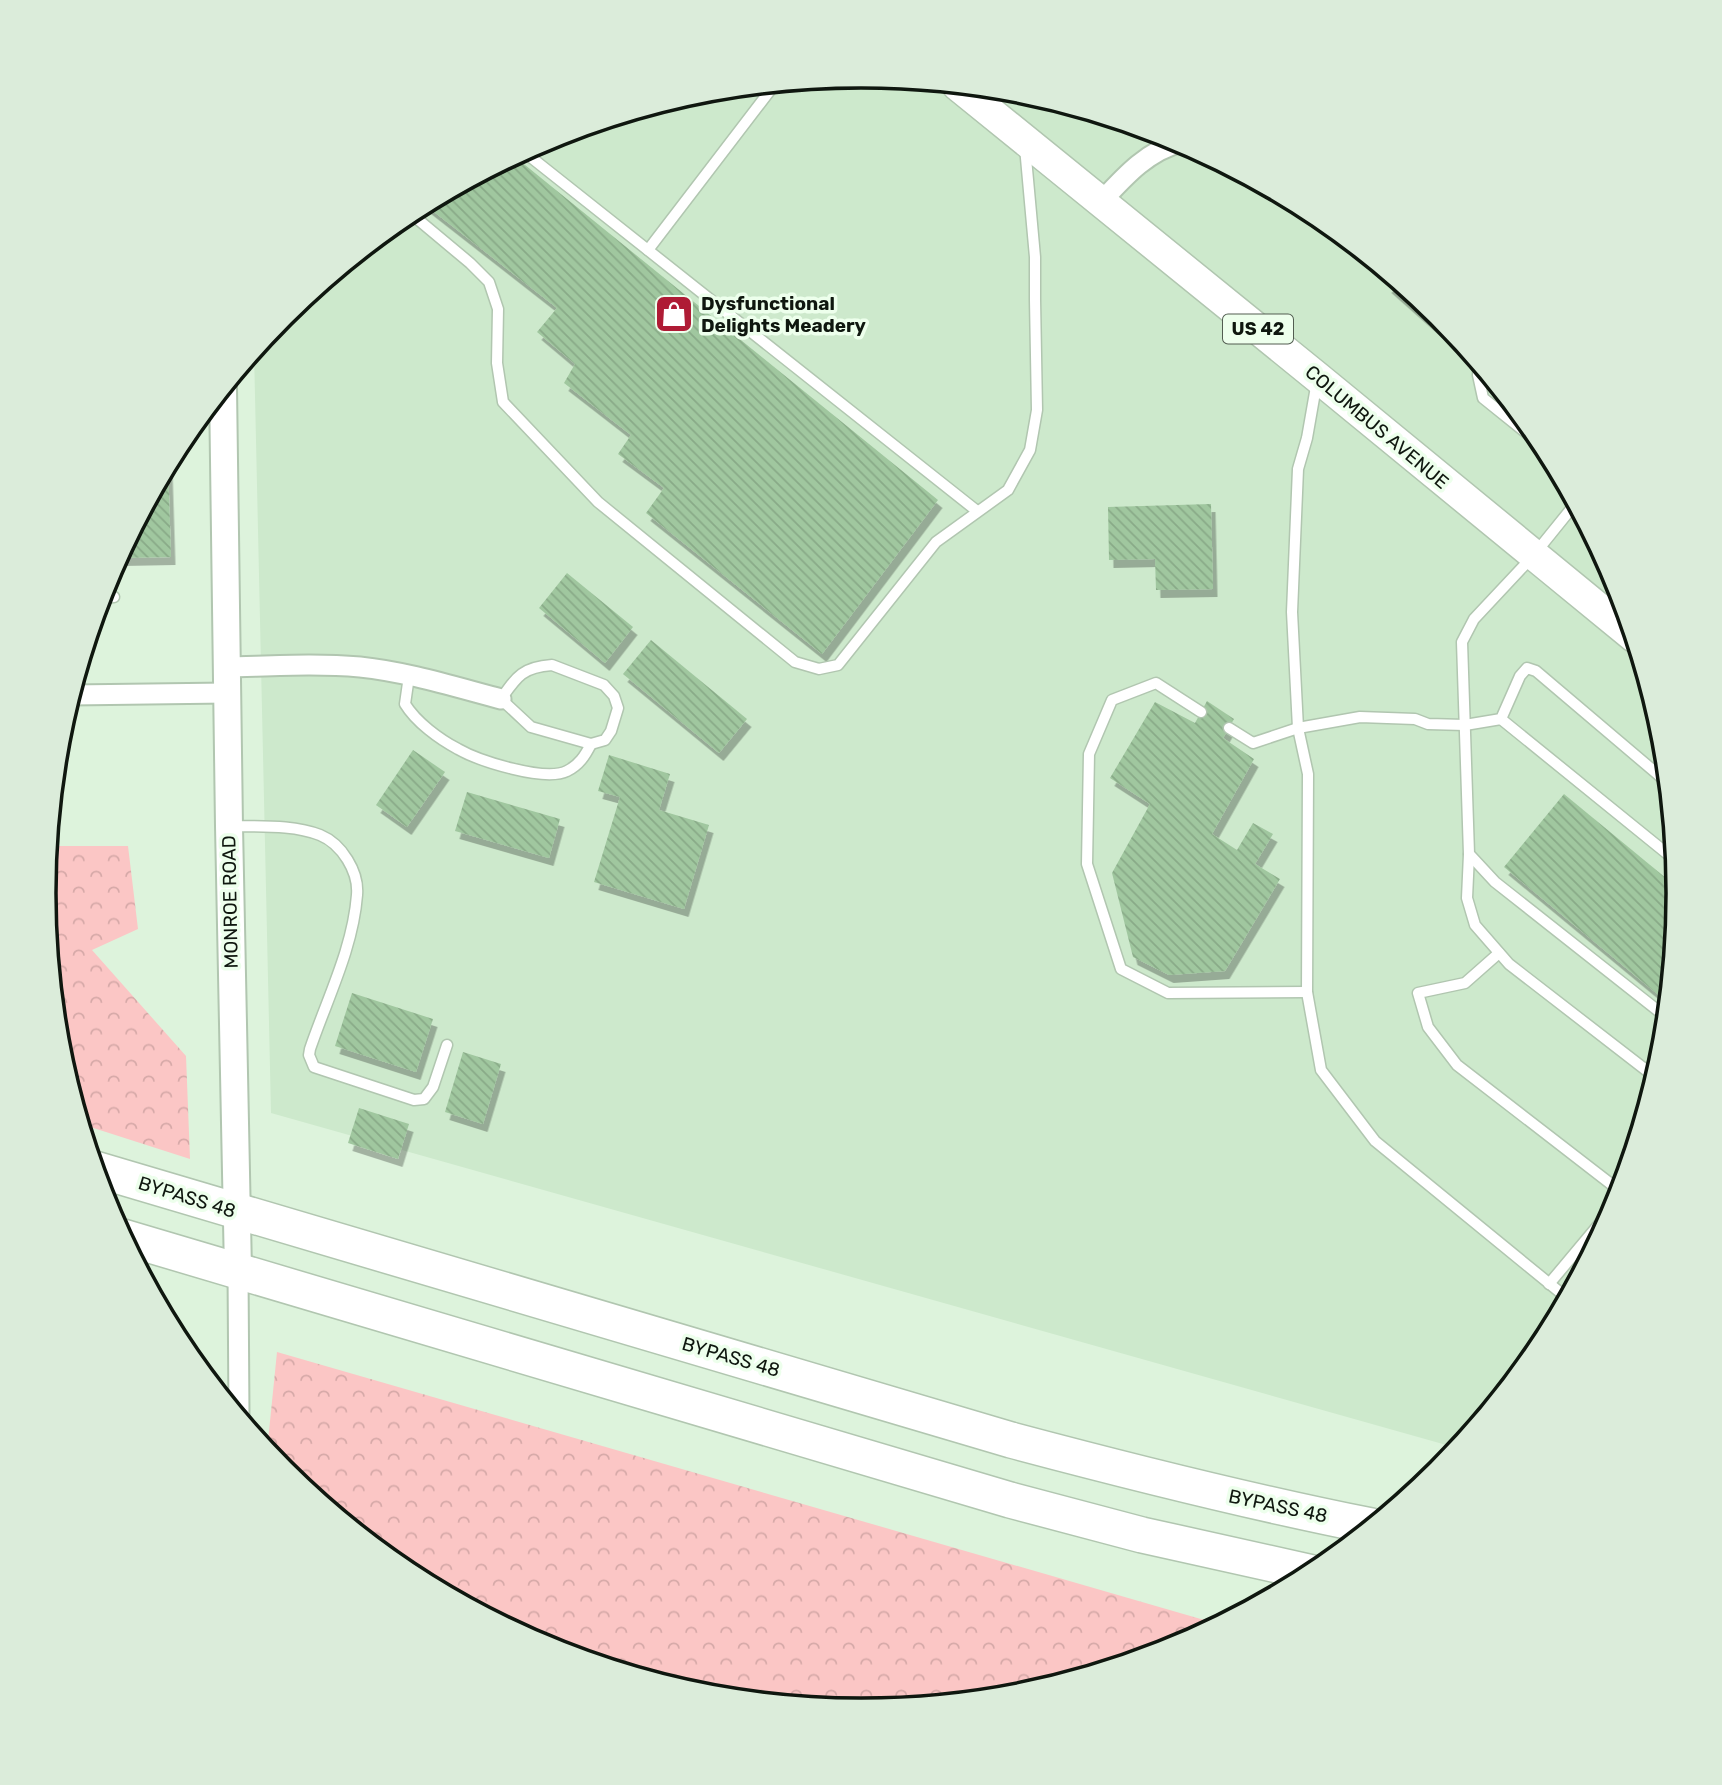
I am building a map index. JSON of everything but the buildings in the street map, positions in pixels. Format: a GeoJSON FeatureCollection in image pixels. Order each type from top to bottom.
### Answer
{"type":"FeatureCollection","features":[{"type":"Feature","properties":{"kind":"highway","name":"BYPASS 48"},"geometry":{"type":"LineString","coordinates":[[107,1173],[1011,1440],[1250,1501],[1360,1524]]}},
{"type":"Feature","properties":{"kind":"highway"},"geometry":{"type":"LineString","coordinates":[[135,1241],[1010,1500],[1142,1535],[1296,1569]]}},
{"type":"Feature","properties":{"kind":"main road","name":"COLUMBUS AVENUE"},"geometry":{"type":"LineString","coordinates":[[969,94],[1620,627]]}},
{"type":"Feature","properties":{"kind":"street"},"geometry":{"type":"LineString","coordinates":[[1101,202],[1127,174],[1153,154],[1167,148]]}},
{"type":"Feature","properties":{"kind":"street","name":"MONROE ROAD"},"geometry":{"type":"LineString","coordinates":[[223,401],[239,1403]]}},
{"type":"Feature","properties":{"kind":"street"},"geometry":{"type":"LineString","coordinates":[[226,667],[362,667],[501,699]]}},
{"type":"Feature","properties":{"kind":"street"},"geometry":{"type":"LineString","coordinates":[[81,692],[227,693]]}},
{"type":"Feature","properties":{"kind":"lane"},"geometry":{"type":"LineString","coordinates":[[648,250],[768,93]]}},
{"type":"Feature","properties":{"kind":"lane"},"geometry":{"type":"LineString","coordinates":[[419,220],[489,282],[498,309],[498,363],[503,402],[598,502],[795,662],[819,669],[838,665],[936,542],[1008,490],[1030,450],[1037,410],[1035,257],[1025,140]]}},
{"type":"Feature","properties":{"kind":"lane"},"geometry":{"type":"LineString","coordinates":[[532,158],[977,511]]}},
{"type":"Feature","properties":{"kind":"lane"},"geometry":{"type":"LineString","coordinates":[[1317,377],[1307,438],[1298,469],[1292,612],[1298,728],[1308,774],[1307,992],[1321,1070],[1375,1142],[1560,1292]]}},
{"type":"Feature","properties":{"kind":"lane"},"geometry":{"type":"LineString","coordinates":[[1478,377],[1483,398],[1515,424]]}},
{"type":"Feature","properties":{"kind":"lane"},"geometry":{"type":"LineString","coordinates":[[1570,512],[1533,556],[1474,619],[1462,642],[1469,854],[1467,898],[1475,925],[1508,964],[1646,1070]]}},
{"type":"Feature","properties":{"kind":"lane"},"geometry":{"type":"LineString","coordinates":[[552,664],[604,685],[614,696],[618,708],[611,731],[605,740],[591,744],[531,727],[501,699],[517,677],[533,666],[552,664]]}},
{"type":"Feature","properties":{"kind":"lane"},"geometry":{"type":"LineString","coordinates":[[1501,719],[1520,676],[1527,668],[1536,671],[1657,774]]}},
{"type":"Feature","properties":{"kind":"lane"},"geometry":{"type":"LineString","coordinates":[[409,676],[405,704],[411,714],[458,750],[523,771],[550,774],[565,773],[583,760],[591,744]]}},
{"type":"Feature","properties":{"kind":"lane"},"geometry":{"type":"LineString","coordinates":[[1201,712],[1156,683],[1112,700],[1089,754],[1087,864],[1121,969],[1168,993],[1307,992]]}},
{"type":"Feature","properties":{"kind":"lane"},"geometry":{"type":"LineString","coordinates":[[1228,728],[1253,743],[1298,728],[1360,718],[1415,719],[1428,724],[1465,725],[1501,719],[1664,851]]}},
{"type":"Feature","properties":{"kind":"lane"},"geometry":{"type":"LineString","coordinates":[[229,826],[278,827],[322,836],[343,854],[356,877],[357,894],[348,943],[310,1049],[309,1055],[314,1067],[414,1100],[424,1099],[433,1087],[447,1045]]}},
{"type":"Feature","properties":{"kind":"lane"},"geometry":{"type":"LineString","coordinates":[[1469,854],[1495,882],[1657,1010]]}},
{"type":"Feature","properties":{"kind":"lane"},"geometry":{"type":"LineString","coordinates":[[1499,953],[1465,983],[1418,993],[1428,1027],[1457,1065],[1611,1184]]}},
{"type":"Feature","properties":{"kind":"lane"},"geometry":{"type":"LineString","coordinates":[[1549,1284],[1589,1237]]}},
{"type":"Feature","properties":{"kind":"shaded area"},"geometry":{"type":"Polygon","coordinates":[[[861,88],[914,89],[1018,103],[1120,130],[1169,149],[1264,195],[1308,223],[1392,287],[1430,323],[1500,402],[1530,445],[1583,536],[1605,584],[1639,684],[1659,787],[1666,892],[1659,998],[1651,1050],[1623,1151],[1605,1201],[1583,1249],[1558,1295],[1500,1383],[1446,1445],[271,1113],[254,364],[330,287],[414,223],[459,195],[553,149],[602,130],[704,103],[808,89],[861,88]]]}},
{"type":"Feature","properties":{"kind":"green space"},"geometry":{"type":"Polygon","coordinates":[[[58,846],[128,846],[138,929],[92,950],[186,1056],[190,1159],[91,1127],[71,1050],[63,998],[56,892],[58,846]]]}},
{"type":"Feature","properties":{"kind":"green space"},"geometry":{"type":"Polygon","coordinates":[[[277,1352],[1204,1620],[1120,1655],[1018,1682],[966,1691],[861,1698],[756,1691],[704,1682],[602,1655],[553,1636],[458,1590],[414,1562],[330,1498],[268,1437],[277,1352]]]}},
{"type":"Feature","properties":{"kind":"place","name":"Dysfunctional Delights Meadery"},"geometry":{"type":"Point","coordinates":[674,314]}}]}
